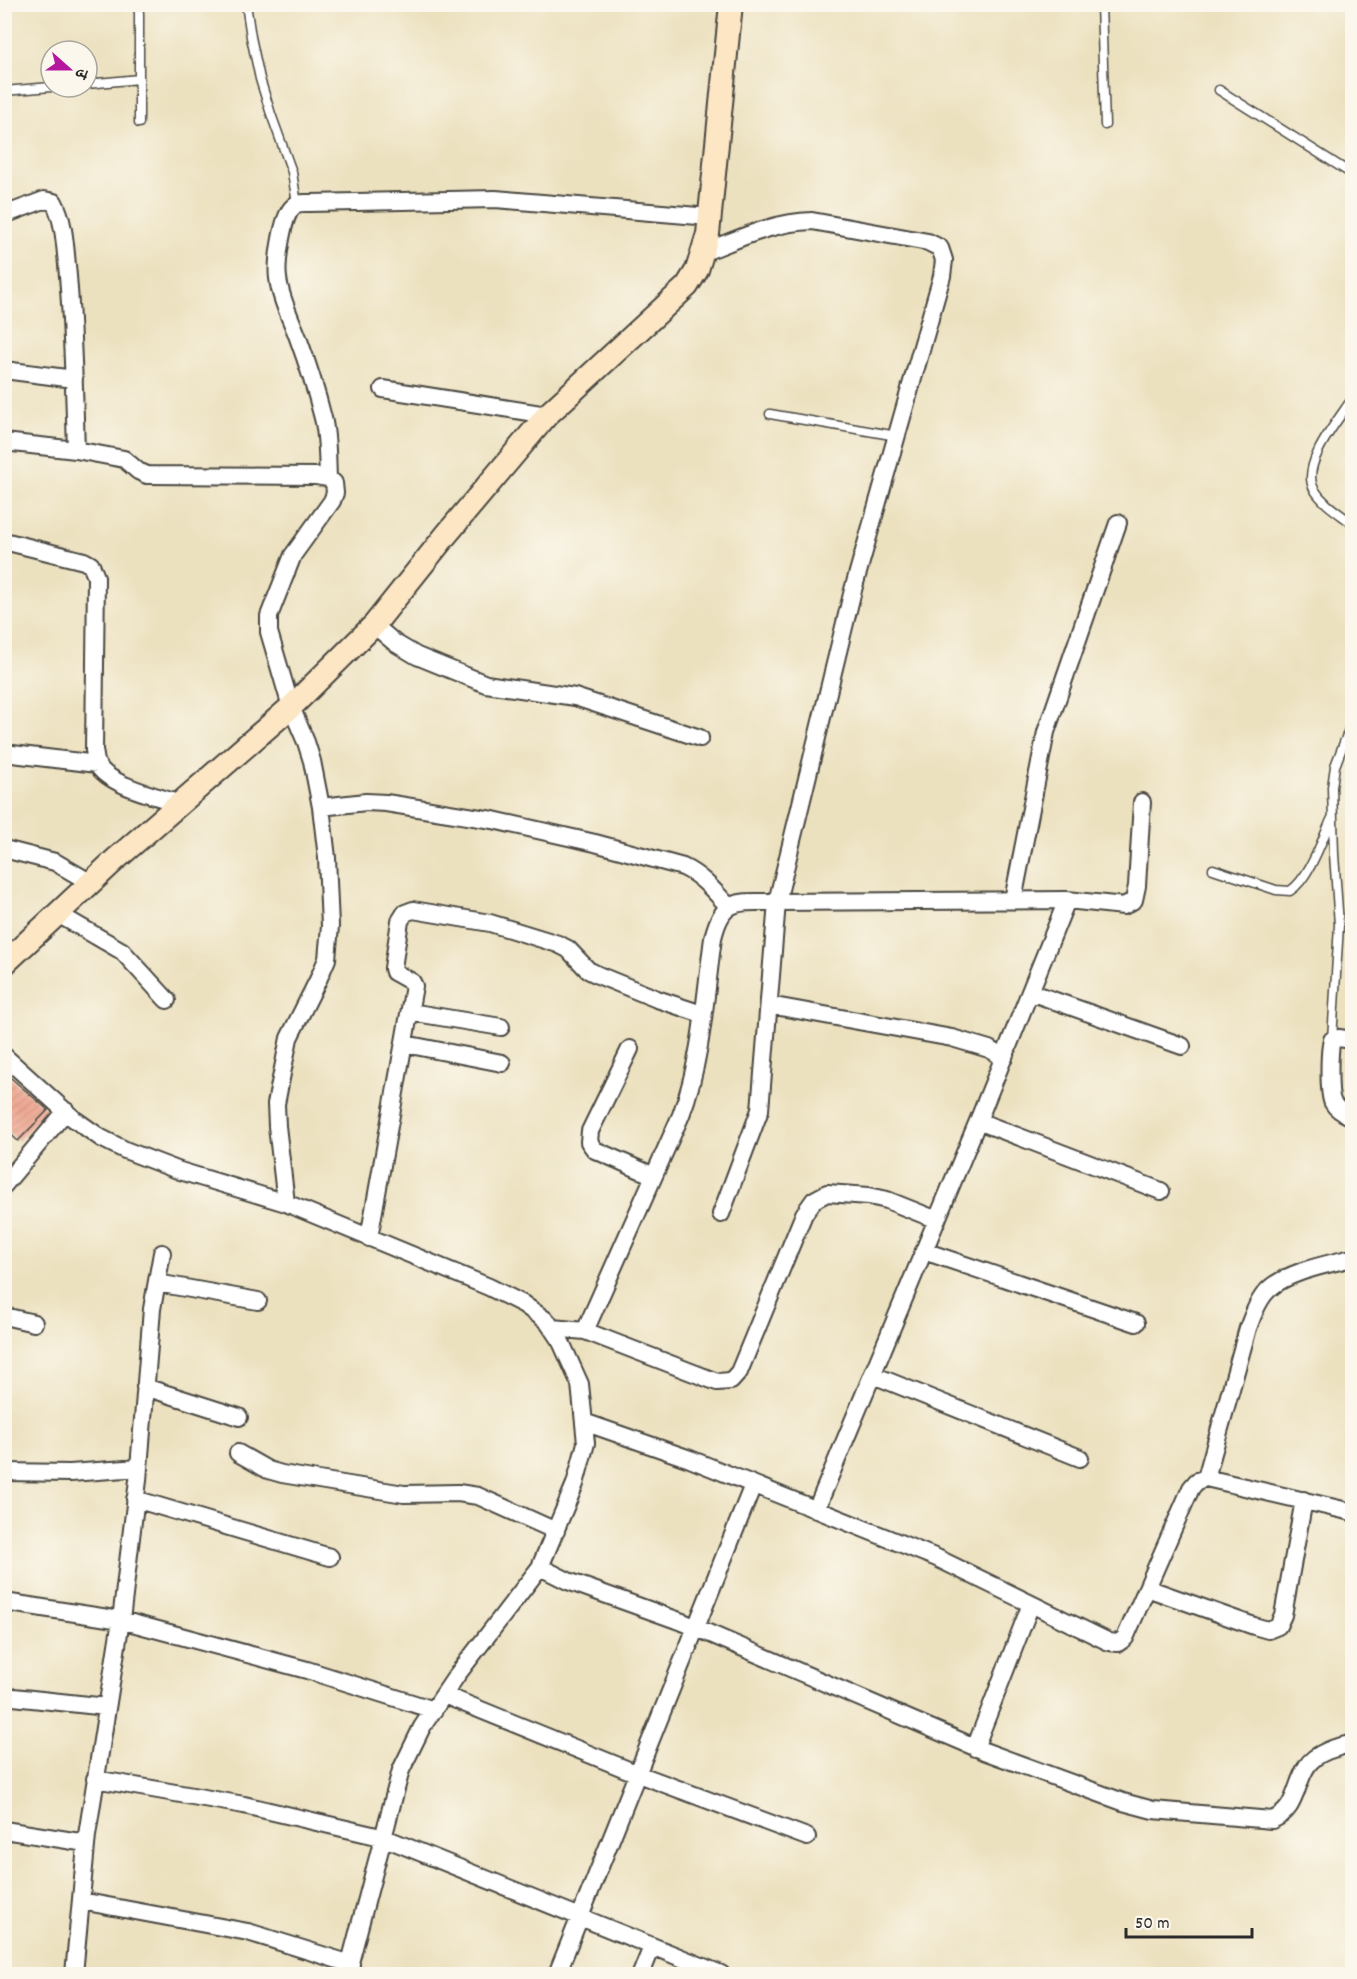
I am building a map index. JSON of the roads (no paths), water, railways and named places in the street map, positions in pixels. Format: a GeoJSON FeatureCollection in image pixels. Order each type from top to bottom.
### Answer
{"type":"FeatureCollection","features":[{"type":"Feature","properties":{"kind":"street"},"geometry":{"type":"LineString","coordinates":[[4,964],[91,883],[291,707],[374,625],[547,415],[687,286],[697,270],[708,234],[731,4]]}},
{"type":"Feature","properties":{"kind":"street"},"geometry":{"type":"LineString","coordinates":[[328,478],[324,420],[310,369],[282,296],[278,279],[282,237],[291,208],[297,204],[495,199],[710,217]]}},
{"type":"Feature","properties":{"kind":"street"},"geometry":{"type":"LineString","coordinates":[[4,215],[44,200],[54,202],[57,207],[64,237],[71,304],[76,450]]}},
{"type":"Feature","properties":{"kind":"street"},"geometry":{"type":"LineString","coordinates":[[704,252],[769,227],[812,221],[928,242],[940,248],[944,260],[942,276],[853,590],[777,902],[760,1110],[721,1215]]}},
{"type":"Feature","properties":{"kind":"street"},"geometry":{"type":"LineString","coordinates":[[4,370],[74,379]]}},
{"type":"Feature","properties":{"kind":"street"},"geometry":{"type":"LineString","coordinates":[[382,390],[547,415]]}},
{"type":"Feature","properties":{"kind":"street"},"geometry":{"type":"LineString","coordinates":[[4,442],[76,450],[124,459],[138,471],[147,475],[316,476],[328,478],[334,483],[335,493],[332,501],[293,555],[269,616],[269,632],[291,707],[312,761],[321,807],[327,858],[330,944],[327,959],[318,980],[289,1038],[276,1104],[286,1203]]}},
{"type":"Feature","properties":{"kind":"street"},"geometry":{"type":"LineString","coordinates":[[1013,900],[1046,732],[1118,523]]}},
{"type":"Feature","properties":{"kind":"street"},"geometry":{"type":"LineString","coordinates":[[4,541],[84,561],[91,565],[96,577],[94,750],[97,764],[107,775],[118,782],[180,804]]}},
{"type":"Feature","properties":{"kind":"street"},"geometry":{"type":"LineString","coordinates":[[374,625],[395,643],[417,656],[486,684],[575,697],[700,738]]}},
{"type":"Feature","properties":{"kind":"street"},"geometry":{"type":"LineString","coordinates":[[4,753],[97,764]]}},
{"type":"Feature","properties":{"kind":"street"},"geometry":{"type":"LineString","coordinates":[[321,807],[366,802],[386,803],[493,820],[595,843],[694,872],[729,907]]}},
{"type":"Feature","properties":{"kind":"street"},"geometry":{"type":"LineString","coordinates":[[585,1331],[690,1090],[716,924],[722,912],[733,904],[777,902],[1067,900],[1124,906],[1134,900],[1137,886],[1142,802]]}},
{"type":"Feature","properties":{"kind":"street"},"geometry":{"type":"LineString","coordinates":[[8,850],[55,861],[91,883]]}},
{"type":"Feature","properties":{"kind":"street"},"geometry":{"type":"LineString","coordinates":[[816,1510],[1004,1058],[1067,900]]}},
{"type":"Feature","properties":{"kind":"street"},"geometry":{"type":"LineString","coordinates":[[369,1238],[414,986],[412,982],[394,972],[393,968],[400,921],[405,913],[413,910],[490,923],[558,944],[568,949],[588,970],[598,975],[702,1014]]}},
{"type":"Feature","properties":{"kind":"street"},"geometry":{"type":"LineString","coordinates":[[58,914],[122,951],[167,1000]]}},
{"type":"Feature","properties":{"kind":"street"},"geometry":{"type":"LineString","coordinates":[[1030,992],[1182,1047]]}},
{"type":"Feature","properties":{"kind":"street"},"geometry":{"type":"LineString","coordinates":[[769,1005],[952,1038],[988,1049],[1004,1058]]}},
{"type":"Feature","properties":{"kind":"street"},"geometry":{"type":"LineString","coordinates":[[410,1012],[501,1028]]}},
{"type":"Feature","properties":{"kind":"street"},"geometry":{"type":"LineString","coordinates":[[1353,1040],[1339,1038],[1332,1040],[1329,1049],[1331,1100],[1336,1108],[1353,1117]]}},
{"type":"Feature","properties":{"kind":"street"},"geometry":{"type":"LineString","coordinates":[[405,1044],[502,1063]]}},
{"type":"Feature","properties":{"kind":"street"},"geometry":{"type":"LineString","coordinates":[[630,1049],[590,1131],[589,1142],[595,1150],[654,1176]]}},
{"type":"Feature","properties":{"kind":"street"},"geometry":{"type":"LineString","coordinates":[[4,1056],[66,1111],[101,1138],[125,1150],[180,1172],[286,1203],[489,1287],[523,1304],[547,1321],[561,1342],[580,1384],[586,1443],[575,1484],[540,1567],[457,1675],[422,1727],[401,1770],[349,1969],[248,1932],[81,1901]]}},
{"type":"Feature","properties":{"kind":"street"},"geometry":{"type":"LineString","coordinates":[[4,1185],[66,1111]]}},
{"type":"Feature","properties":{"kind":"street"},"geometry":{"type":"LineString","coordinates":[[978,1121],[1161,1191]]}},
{"type":"Feature","properties":{"kind":"street"},"geometry":{"type":"LineString","coordinates":[[552,1328],[585,1331],[717,1382],[731,1381],[739,1372],[804,1214],[814,1200],[827,1193],[869,1196],[887,1200],[937,1220]]}},
{"type":"Feature","properties":{"kind":"street"},"geometry":{"type":"LineString","coordinates":[[924,1251],[1136,1323]]}},
{"type":"Feature","properties":{"kind":"street"},"geometry":{"type":"LineString","coordinates":[[74,1974],[86,1843],[121,1620],[139,1468],[152,1309],[162,1253]]}},
{"type":"Feature","properties":{"kind":"street"},"geometry":{"type":"LineString","coordinates":[[1206,1478],[1248,1328],[1258,1305],[1269,1289],[1293,1275],[1353,1258]]}},
{"type":"Feature","properties":{"kind":"street"},"geometry":{"type":"LineString","coordinates":[[157,1282],[258,1301]]}},
{"type":"Feature","properties":{"kind":"street"},"geometry":{"type":"LineString","coordinates":[[4,1316],[34,1323]]}},
{"type":"Feature","properties":{"kind":"street"},"geometry":{"type":"LineString","coordinates":[[873,1375],[1080,1458]]}},
{"type":"Feature","properties":{"kind":"street"},"geometry":{"type":"LineString","coordinates":[[145,1387],[239,1417]]}},
{"type":"Feature","properties":{"kind":"street"},"geometry":{"type":"LineString","coordinates":[[584,1422],[690,1459],[937,1558],[1109,1642],[1118,1643],[1125,1638],[1191,1488],[1197,1481],[1206,1478],[1353,1512]]}},
{"type":"Feature","properties":{"kind":"street"},"geometry":{"type":"LineString","coordinates":[[238,1453],[268,1470],[282,1474],[404,1494],[458,1493],[478,1496],[556,1531]]}},
{"type":"Feature","properties":{"kind":"street"},"geometry":{"type":"LineString","coordinates":[[4,1472],[52,1473],[139,1468]]}},
{"type":"Feature","properties":{"kind":"street"},"geometry":{"type":"LineString","coordinates":[[557,1974],[753,1485]]}},
{"type":"Feature","properties":{"kind":"street"},"geometry":{"type":"LineString","coordinates":[[135,1499],[330,1557]]}},
{"type":"Feature","properties":{"kind":"street"},"geometry":{"type":"LineString","coordinates":[[1148,1588],[1254,1626],[1268,1630],[1278,1626],[1283,1615],[1304,1500]]}},
{"type":"Feature","properties":{"kind":"street"},"geometry":{"type":"LineString","coordinates":[[540,1567],[567,1581],[697,1628],[975,1748],[1123,1802],[1153,1810],[1272,1820],[1283,1815],[1290,1807],[1306,1767],[1313,1759],[1353,1744]]}},
{"type":"Feature","properties":{"kind":"street"},"geometry":{"type":"LineString","coordinates":[[4,1602],[121,1620],[307,1670],[434,1710]]}},
{"type":"Feature","properties":{"kind":"street"},"geometry":{"type":"LineString","coordinates":[[975,1748],[1031,1604]]}},
{"type":"Feature","properties":{"kind":"street"},"geometry":{"type":"LineString","coordinates":[[444,1695],[638,1774],[807,1837]]}},
{"type":"Feature","properties":{"kind":"street"},"geometry":{"type":"LineString","coordinates":[[4,1696],[107,1707]]}},
{"type":"Feature","properties":{"kind":"street"},"geometry":{"type":"LineString","coordinates":[[95,1779],[244,1805],[385,1838],[721,1974]]}},
{"type":"Feature","properties":{"kind":"street"},"geometry":{"type":"LineString","coordinates":[[4,1830],[86,1843]]}},
{"type":"Feature","properties":{"kind":"street"},"geometry":{"type":"LineString","coordinates":[[641,1974],[652,1947]]}},
{"type":"Feature","properties":{"kind":"lane"},"geometry":{"type":"LineString","coordinates":[[137,4],[139,13],[139,123]]}},
{"type":"Feature","properties":{"kind":"lane"},"geometry":{"type":"LineString","coordinates":[[246,4],[260,79],[292,172],[297,204]]}},
{"type":"Feature","properties":{"kind":"lane"},"geometry":{"type":"LineString","coordinates":[[1101,4],[1105,125]]}},
{"type":"Feature","properties":{"kind":"lane"},"geometry":{"type":"LineString","coordinates":[[99,83],[139,79]]}},
{"type":"Feature","properties":{"kind":"lane"},"geometry":{"type":"LineString","coordinates":[[4,91],[39,88]]}},
{"type":"Feature","properties":{"kind":"lane"},"geometry":{"type":"LineString","coordinates":[[1219,90],[1353,174]]}},
{"type":"Feature","properties":{"kind":"lane"},"geometry":{"type":"LineString","coordinates":[[1353,399],[1317,454],[1311,471],[1311,482],[1324,502],[1353,523]]}},
{"type":"Feature","properties":{"kind":"lane"},"geometry":{"type":"LineString","coordinates":[[770,414],[897,436]]}},
{"type":"Feature","properties":{"kind":"lane"},"geometry":{"type":"LineString","coordinates":[[1332,1040],[1339,925],[1332,787],[1335,766],[1353,722]]}},
{"type":"Feature","properties":{"kind":"lane"},"geometry":{"type":"LineString","coordinates":[[1213,869],[1276,890],[1290,891],[1299,884],[1307,871],[1333,814]]}}]}
